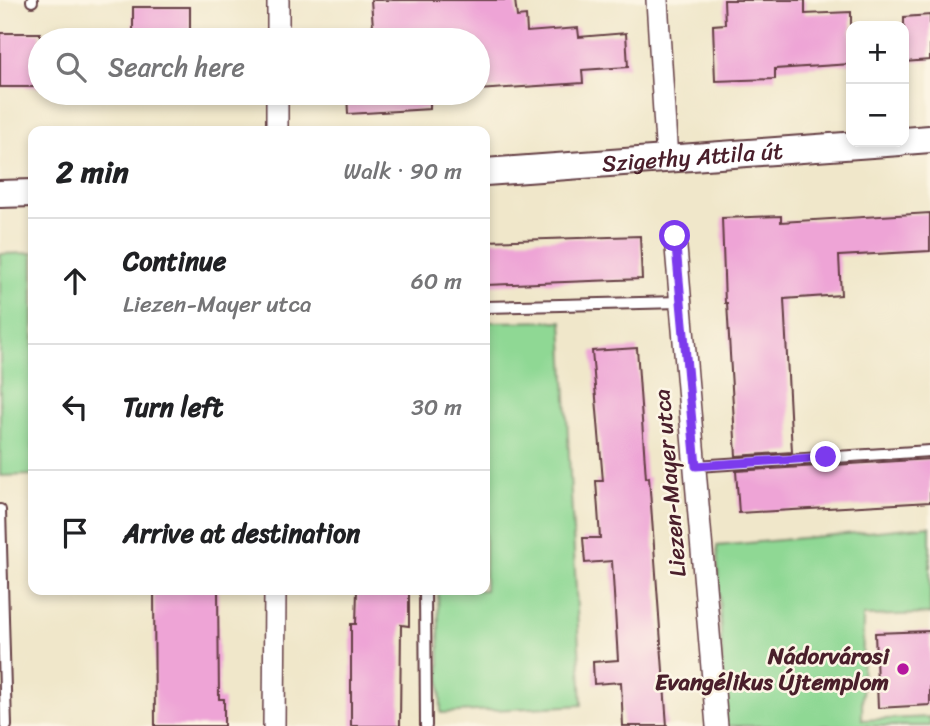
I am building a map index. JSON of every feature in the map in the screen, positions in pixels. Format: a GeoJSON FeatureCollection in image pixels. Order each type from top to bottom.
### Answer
{"type":"FeatureCollection","features":[{"type":"Feature","properties":{"kind":"street"},"geometry":{"type":"LineString","coordinates":[[278,0],[278,28]]}},
{"type":"Feature","properties":{"kind":"street"},"geometry":{"type":"LineString","coordinates":[[657,0],[667,160]]}},
{"type":"Feature","properties":{"kind":"street"},"geometry":{"type":"LineString","coordinates":[[277,105],[277,126]]}},
{"type":"Feature","properties":{"kind":"street","name":"Szigethy Attila út"},"geometry":{"type":"LineString","coordinates":[[909,141],[930,139]]}},
{"type":"Feature","properties":{"kind":"street","name":"Szigethy Attila út"},"geometry":{"type":"LineString","coordinates":[[490,172],[846,146]]}},
{"type":"Feature","properties":{"kind":"street"},"geometry":{"type":"LineString","coordinates":[[0,194],[28,193]]}},
{"type":"Feature","properties":{"kind":"street","name":"Liezen-Mayer utca"},"geometry":{"type":"LineString","coordinates":[[675,236],[717,726]]}},
{"type":"Feature","properties":{"kind":"street"},"geometry":{"type":"LineString","coordinates":[[274,726],[275,595]]}},
{"type":"Feature","properties":{"kind":"lane"},"geometry":{"type":"LineString","coordinates":[[490,307],[680,302]]}},
{"type":"Feature","properties":{"kind":"lane"},"geometry":{"type":"LineString","coordinates":[[696,466],[930,451]]}},
{"type":"Feature","properties":{"kind":"lane"},"geometry":{"type":"LineString","coordinates":[[0,510],[6,726]]}},
{"type":"Feature","properties":{"kind":"lane"},"geometry":{"type":"LineString","coordinates":[[425,595],[426,726]]}},
{"type":"Feature","properties":{"kind":"green space"},"geometry":{"type":"Polygon","coordinates":[[[28,253],[28,475],[0,476],[0,254],[28,253]]]}},
{"type":"Feature","properties":{"kind":"green space"},"geometry":{"type":"Polygon","coordinates":[[[562,321],[582,705],[441,713],[438,595],[490,595],[490,322],[562,321]]]}},
{"type":"Feature","properties":{"kind":"green space"},"geometry":{"type":"Polygon","coordinates":[[[930,526],[930,614],[863,616],[862,720],[930,717],[930,726],[725,726],[717,546],[930,526]]]}},
{"type":"Feature","properties":{"kind":"building"},"geometry":{"type":"Polygon","coordinates":[[[371,0],[515,0],[517,17],[526,16],[527,32],[578,28],[579,37],[626,33],[628,67],[582,70],[583,83],[490,89],[490,28],[373,28],[371,0]]]}},
{"type":"Feature","properties":{"kind":"building"},"geometry":{"type":"Polygon","coordinates":[[[724,0],[805,0],[805,14],[851,12],[851,21],[846,21],[846,64],[775,69],[775,79],[715,81],[713,25],[725,24],[724,0]]]}},
{"type":"Feature","properties":{"kind":"building"},"geometry":{"type":"Polygon","coordinates":[[[133,7],[190,7],[190,28],[133,28],[133,7]]]}},
{"type":"Feature","properties":{"kind":"building"},"geometry":{"type":"Polygon","coordinates":[[[930,15],[930,60],[909,62],[909,21],[904,21],[904,17],[930,15]]]}},
{"type":"Feature","properties":{"kind":"building"},"geometry":{"type":"Polygon","coordinates":[[[0,33],[28,33],[28,87],[0,87],[0,33]]]}},
{"type":"Feature","properties":{"kind":"building"},"geometry":{"type":"Polygon","coordinates":[[[348,105],[430,105],[430,109],[348,114],[348,105]]]}},
{"type":"Feature","properties":{"kind":"building"},"geometry":{"type":"Polygon","coordinates":[[[930,213],[930,251],[839,256],[841,295],[784,299],[792,452],[736,456],[722,218],[781,216],[781,222],[930,213]]]}},
{"type":"Feature","properties":{"kind":"building"},"geometry":{"type":"Polygon","coordinates":[[[640,236],[642,279],[490,285],[490,241],[640,236]]]}},
{"type":"Feature","properties":{"kind":"building"},"geometry":{"type":"Polygon","coordinates":[[[637,348],[667,726],[623,726],[621,682],[594,684],[593,662],[618,660],[612,561],[585,563],[583,538],[600,538],[596,481],[603,481],[592,351],[637,348]]]}},
{"type":"Feature","properties":{"kind":"building"},"geometry":{"type":"Polygon","coordinates":[[[930,459],[930,502],[739,513],[736,471],[930,459]]]}},
{"type":"Feature","properties":{"kind":"building"},"geometry":{"type":"Polygon","coordinates":[[[154,595],[218,595],[219,699],[224,699],[224,726],[155,726],[154,595]]]}},
{"type":"Feature","properties":{"kind":"building"},"geometry":{"type":"Polygon","coordinates":[[[357,595],[409,595],[409,626],[401,625],[400,726],[351,726],[351,624],[356,624],[357,595]]]}},
{"type":"Feature","properties":{"kind":"building","name":"Nádorvárosi Evangélikus Újtemplom"},"geometry":{"type":"Polygon","coordinates":[[[930,631],[930,705],[878,708],[875,633],[930,631]]]}},
{"type":"Feature","properties":{"kind":"place","name":"Nádorvárosi Evangélikus Újtemplom"},"geometry":{"type":"Point","coordinates":[903,669]}},
{"type":"Feature","properties":{"kind":"route"},"geometry":{"type":"LineString","coordinates":[[675,236],[696,466],[826,457]]}}]}
